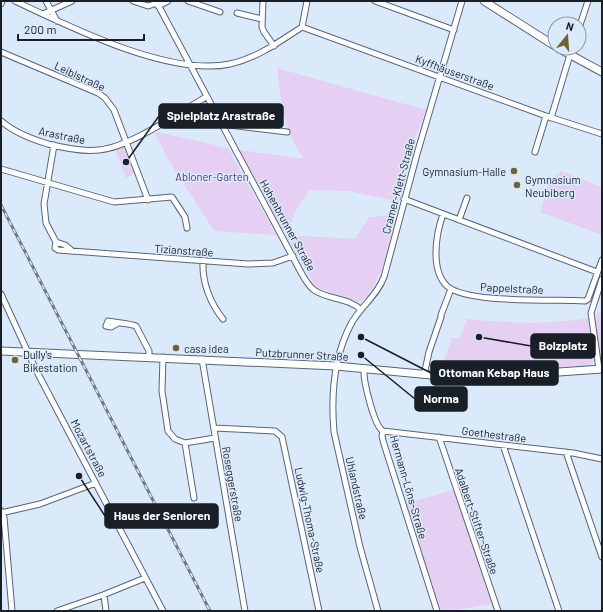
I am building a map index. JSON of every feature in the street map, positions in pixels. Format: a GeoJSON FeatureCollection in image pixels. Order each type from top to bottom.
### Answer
{"type":"FeatureCollection","features":[{"type":"Feature","properties":{"kind":"main road"},"geometry":{"type":"LineString","coordinates":[[484,1],[547,41]]}},
{"type":"Feature","properties":{"kind":"main road"},"geometry":{"type":"LineString","coordinates":[[570,56],[602,72]]}},
{"type":"Feature","properties":{"kind":"main road","name":"Putzbrunner Straße"},"geometry":{"type":"LineString","coordinates":[[1,351],[163,357],[336,366],[424,375],[515,375],[600,369]]}},
{"type":"Feature","properties":{"kind":"street"},"geometry":{"type":"LineString","coordinates":[[15,1],[57,21],[145,55],[178,65],[208,67],[230,64],[251,58],[274,46],[302,26],[307,1]]}},
{"type":"Feature","properties":{"kind":"street"},"geometry":{"type":"LineString","coordinates":[[46,1],[57,21]]}},
{"type":"Feature","properties":{"kind":"street"},"geometry":{"type":"LineString","coordinates":[[43,14],[72,1]]}},
{"type":"Feature","properties":{"kind":"street"},"geometry":{"type":"LineString","coordinates":[[133,1],[148,6],[168,1]]}},
{"type":"Feature","properties":{"kind":"street"},"geometry":{"type":"LineString","coordinates":[[188,1],[220,12]]}},
{"type":"Feature","properties":{"kind":"street"},"geometry":{"type":"LineString","coordinates":[[263,1],[262,19],[264,32],[274,46]]}},
{"type":"Feature","properties":{"kind":"street"},"geometry":{"type":"LineString","coordinates":[[375,1],[454,30]]}},
{"type":"Feature","properties":{"kind":"street","name":"Cramer-Klett-Straße"},"geometry":{"type":"LineString","coordinates":[[336,366],[351,324],[361,310],[375,295],[384,277],[404,199],[462,1]]}},
{"type":"Feature","properties":{"kind":"street"},"geometry":{"type":"LineString","coordinates":[[583,16],[588,1]]}},
{"type":"Feature","properties":{"kind":"street","name":"Hohenbrunner Straße"},"geometry":{"type":"LineString","coordinates":[[157,3],[206,97],[293,256],[314,290],[356,305],[361,310]]}},
{"type":"Feature","properties":{"kind":"street"},"geometry":{"type":"LineString","coordinates":[[237,13],[262,19]]}},
{"type":"Feature","properties":{"kind":"street","name":"Kyffhäuserstraße"},"geometry":{"type":"LineString","coordinates":[[302,26],[548,117],[602,134]]}},
{"type":"Feature","properties":{"kind":"street","name":"Leiblstraße"},"geometry":{"type":"LineString","coordinates":[[1,52],[98,93],[110,104],[148,200]]}},
{"type":"Feature","properties":{"kind":"street"},"geometry":{"type":"LineString","coordinates":[[535,152],[570,56]]}},
{"type":"Feature","properties":{"kind":"street","name":"Arastraße"},"geometry":{"type":"LineString","coordinates":[[1,121],[21,134],[54,145],[89,151],[113,148],[126,143],[206,97]]}},
{"type":"Feature","properties":{"kind":"street"},"geometry":{"type":"LineString","coordinates":[[221,124],[287,132]]}},
{"type":"Feature","properties":{"kind":"street","name":"Tizianstraße"},"geometry":{"type":"LineString","coordinates":[[54,145],[46,183],[44,204],[46,223],[56,242],[56,250],[262,264],[272,263],[293,256]]}},
{"type":"Feature","properties":{"kind":"street"},"geometry":{"type":"LineString","coordinates":[[1,169],[114,202],[172,197],[185,216],[187,228]]}},
{"type":"Feature","properties":{"kind":"street"},"geometry":{"type":"LineString","coordinates":[[459,220],[468,198]]}},
{"type":"Feature","properties":{"kind":"street"},"geometry":{"type":"LineString","coordinates":[[404,199],[597,272]]}},
{"type":"Feature","properties":{"kind":"street"},"geometry":{"type":"LineString","coordinates":[[424,375],[429,352],[451,289],[445,284],[440,274],[436,249],[438,228],[443,214]]}},
{"type":"Feature","properties":{"kind":"street","name":"Pappelstraße"},"geometry":{"type":"LineString","coordinates":[[451,289],[486,298],[585,301],[588,299],[602,260]]}},
{"type":"Feature","properties":{"kind":"street"},"geometry":{"type":"LineString","coordinates":[[203,261],[203,276],[207,289],[217,311],[223,319]]}},
{"type":"Feature","properties":{"kind":"street"},"geometry":{"type":"LineString","coordinates":[[600,369],[591,318],[602,279]]}},
{"type":"Feature","properties":{"kind":"street"},"geometry":{"type":"LineString","coordinates":[[596,298],[602,292]]}},
{"type":"Feature","properties":{"kind":"street","name":"Mozartstraße"},"geometry":{"type":"LineString","coordinates":[[1,294],[27,351],[163,611]]}},
{"type":"Feature","properties":{"kind":"street"},"geometry":{"type":"LineString","coordinates":[[118,323],[136,326],[149,351],[149,357]]}},
{"type":"Feature","properties":{"kind":"street"},"geometry":{"type":"LineString","coordinates":[[163,357],[162,391],[166,425],[171,436],[185,443],[215,438]]}},
{"type":"Feature","properties":{"kind":"street","name":"Roseggerstraße"},"geometry":{"type":"LineString","coordinates":[[202,360],[245,611]]}},
{"type":"Feature","properties":{"kind":"street","name":"Uhlandstraße"},"geometry":{"type":"LineString","coordinates":[[336,366],[333,420],[334,432],[360,548],[378,611]]}},
{"type":"Feature","properties":{"kind":"street","name":"Hermann-Löns-Straße"},"geometry":{"type":"LineString","coordinates":[[364,369],[365,383],[370,400],[379,427],[383,431],[382,436],[384,444],[437,611]]}},
{"type":"Feature","properties":{"kind":"street","name":"Ludwig-Thoma-Straße"},"geometry":{"type":"LineString","coordinates":[[214,428],[275,431],[280,434],[284,440],[319,611]]}},
{"type":"Feature","properties":{"kind":"street","name":"Goethestraße"},"geometry":{"type":"LineString","coordinates":[[383,431],[566,452],[602,459]]}},
{"type":"Feature","properties":{"kind":"street","name":"Adalbert-Stifter-Straße"},"geometry":{"type":"LineString","coordinates":[[439,437],[498,611]]}},
{"type":"Feature","properties":{"kind":"street"},"geometry":{"type":"LineString","coordinates":[[185,443],[194,498]]}},
{"type":"Feature","properties":{"kind":"street"},"geometry":{"type":"LineString","coordinates":[[503,445],[558,611]]}},
{"type":"Feature","properties":{"kind":"street"},"geometry":{"type":"LineString","coordinates":[[566,452],[602,557]]}},
{"type":"Feature","properties":{"kind":"street"},"geometry":{"type":"LineString","coordinates":[[12,611],[1,512],[40,504],[96,483]]}},
{"type":"Feature","properties":{"kind":"street"},"geometry":{"type":"LineString","coordinates":[[57,611],[104,595],[146,578]]}},
{"type":"Feature","properties":{"kind":"street"},"geometry":{"type":"LineString","coordinates":[[104,595],[106,611]]}},
{"type":"Feature","properties":{"kind":"green space"},"geometry":{"type":"Polygon","coordinates":[[[277,68],[426,110],[412,146],[399,202],[349,191],[309,190],[296,210],[289,229],[282,230],[239,150],[304,159],[291,137],[287,126],[277,68]]]}},
{"type":"Feature","properties":{"kind":"green space","name":"Abloner-Garten"},"geometry":{"type":"Polygon","coordinates":[[[158,132],[228,148],[276,235],[214,231],[168,159],[155,133],[158,132]]]}},
{"type":"Feature","properties":{"kind":"green space"},"geometry":{"type":"Polygon","coordinates":[[[125,147],[135,173],[126,178],[116,152],[117,149],[125,147]]]}},
{"type":"Feature","properties":{"kind":"green space"},"geometry":{"type":"Polygon","coordinates":[[[560,171],[602,187],[602,235],[540,212],[550,180],[553,181],[556,174],[559,175],[560,171]]]}},
{"type":"Feature","properties":{"kind":"green space"},"geometry":{"type":"Polygon","coordinates":[[[396,215],[380,274],[368,294],[360,302],[316,287],[286,235],[355,239],[369,217],[396,215]]]}},
{"type":"Feature","properties":{"kind":"green space"},"geometry":{"type":"Polygon","coordinates":[[[597,312],[602,313],[602,362],[595,319],[597,312]]]}},
{"type":"Feature","properties":{"kind":"green space"},"geometry":{"type":"Polygon","coordinates":[[[588,318],[593,361],[590,366],[514,371],[441,369],[452,337],[459,339],[467,319],[528,323],[557,322],[588,318]]]}},
{"type":"Feature","properties":{"kind":"green space"},"geometry":{"type":"Polygon","coordinates":[[[454,490],[494,611],[490,604],[451,611],[439,611],[403,504],[454,490]]]}},
{"type":"Feature","properties":{"kind":"railway"},"geometry":{"type":"LineString","coordinates":[[1,205],[210,611]]}},
{"type":"Feature","properties":{"kind":"place","name":"Spielplatz Arastraße"},"geometry":{"type":"Point","coordinates":[126,162]}},
{"type":"Feature","properties":{"kind":"place","name":"Gymnasium-Halle"},"geometry":{"type":"Point","coordinates":[514,171]}},
{"type":"Feature","properties":{"kind":"place","name":"Gymnasium Neubiberg"},"geometry":{"type":"Point","coordinates":[517,185]}},
{"type":"Feature","properties":{"kind":"place","name":"Ottoman Kebap Haus"},"geometry":{"type":"Point","coordinates":[361,337]}},
{"type":"Feature","properties":{"kind":"place","name":"Bolzplatz"},"geometry":{"type":"Point","coordinates":[479,337]}},
{"type":"Feature","properties":{"kind":"place","name":"casa idea"},"geometry":{"type":"Point","coordinates":[176,348]}},
{"type":"Feature","properties":{"kind":"place","name":"Norma"},"geometry":{"type":"Point","coordinates":[361,355]}},
{"type":"Feature","properties":{"kind":"place","name":"Dully's Bikestation"},"geometry":{"type":"Point","coordinates":[15,360]}},
{"type":"Feature","properties":{"kind":"place","name":"Haus der Senioren"},"geometry":{"type":"Point","coordinates":[79,476]}}]}
